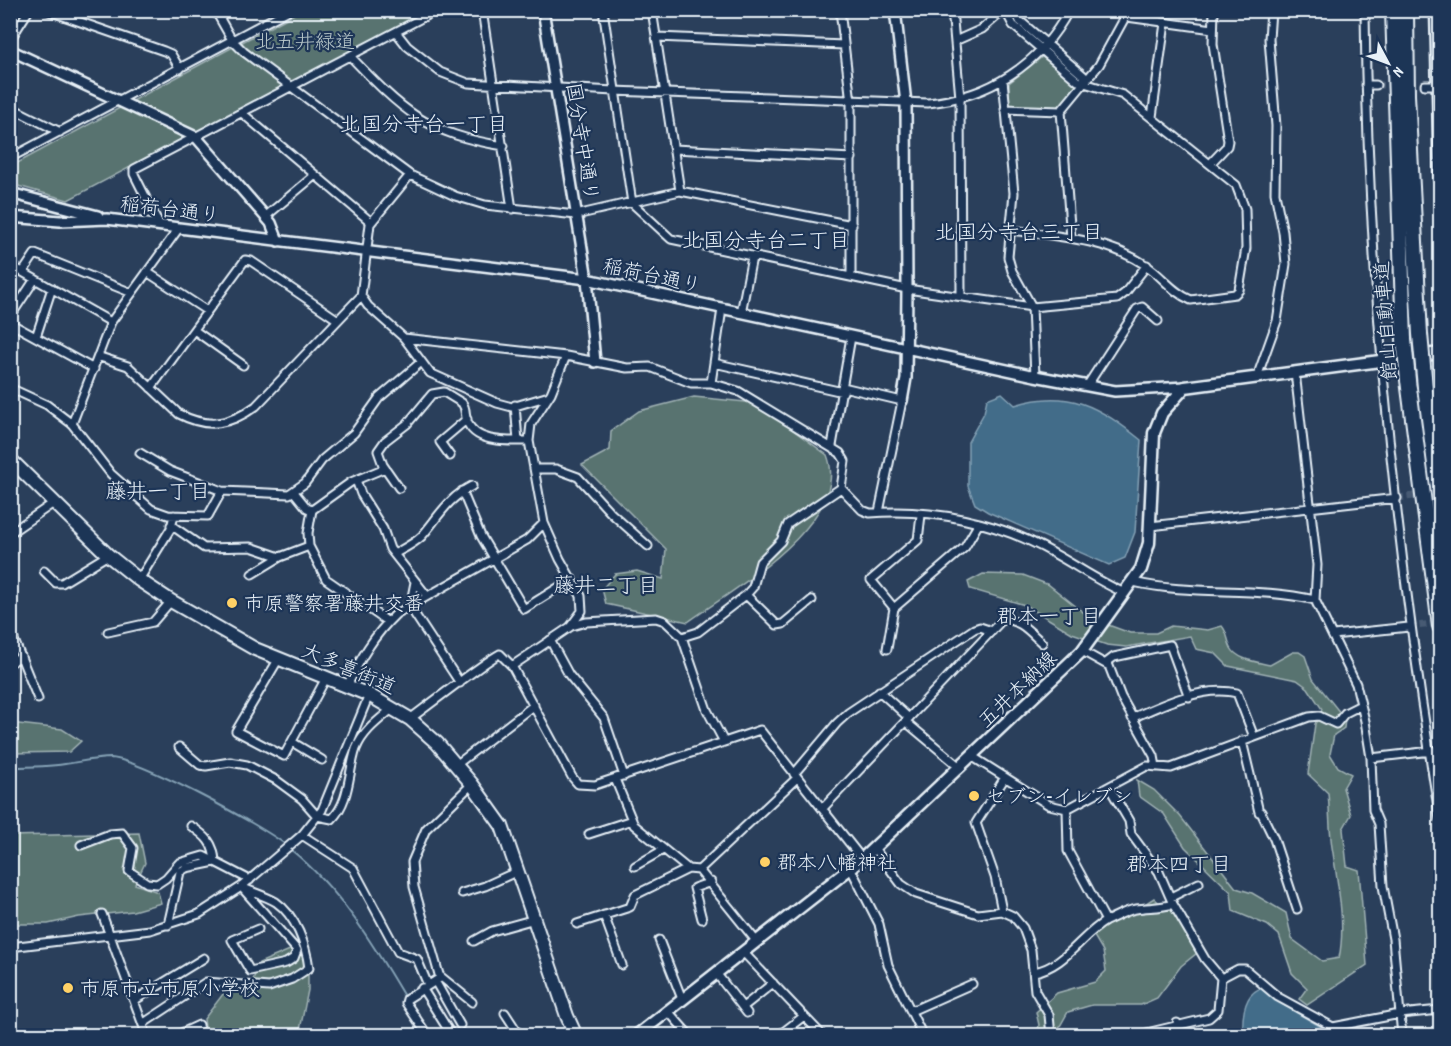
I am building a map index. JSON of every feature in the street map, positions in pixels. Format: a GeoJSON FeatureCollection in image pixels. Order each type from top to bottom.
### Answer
{"type":"FeatureCollection","features":[{"type":"Feature","properties":{"kind":"highway","name":"館山自動車道"},"geometry":{"type":"LineString","coordinates":[[1393,10],[1404,340],[1440,626]]}},
{"type":"Feature","properties":{"kind":"highway","name":"館山自動車道"},"geometry":{"type":"LineString","coordinates":[[1406,10],[1407,95],[1420,334],[1440,503]]}},
{"type":"Feature","properties":{"kind":"highway","name":"大多喜街道"},"geometry":{"type":"LineString","coordinates":[[10,459],[108,555],[139,580],[232,637],[278,660],[347,686],[394,707],[410,719],[456,765],[502,826],[567,1016],[576,1035]]}},
{"type":"Feature","properties":{"kind":"main road"},"geometry":{"type":"LineString","coordinates":[[1436,10],[1431,85],[1440,181]]}},
{"type":"Feature","properties":{"kind":"main road"},"geometry":{"type":"LineString","coordinates":[[1185,387],[1440,353]]}},
{"type":"Feature","properties":{"kind":"main road","name":"五井本納線"},"geometry":{"type":"LineString","coordinates":[[636,1035],[744,953],[874,848],[973,757],[1082,651],[1133,582],[1146,556],[1150,526],[1154,433],[1162,413],[1185,387]]}},
{"type":"Feature","properties":{"kind":"street"},"geometry":{"type":"LineString","coordinates":[[10,40],[29,10]]}},
{"type":"Feature","properties":{"kind":"street"},"geometry":{"type":"LineString","coordinates":[[46,10],[171,54],[180,69]]}},
{"type":"Feature","properties":{"kind":"street"},"geometry":{"type":"LineString","coordinates":[[215,10],[232,40],[291,86],[410,175],[454,196],[512,209],[576,215],[680,190],[852,225]]}},
{"type":"Feature","properties":{"kind":"street"},"geometry":{"type":"LineString","coordinates":[[10,158],[289,10]]}},
{"type":"Feature","properties":{"kind":"street"},"geometry":{"type":"LineString","coordinates":[[160,226],[134,174],[134,169],[437,10]]}},
{"type":"Feature","properties":{"kind":"street"},"geometry":{"type":"LineString","coordinates":[[482,10],[512,209]]}},
{"type":"Feature","properties":{"kind":"street","name":"国分寺中通り"},"geometry":{"type":"LineString","coordinates":[[543,10],[587,279],[595,362]]}},
{"type":"Feature","properties":{"kind":"street"},"geometry":{"type":"LineString","coordinates":[[603,10],[632,203],[671,239],[907,289],[1032,307],[1117,299],[1125,293],[1147,265]]}},
{"type":"Feature","properties":{"kind":"street"},"geometry":{"type":"LineString","coordinates":[[652,10],[680,190]]}},
{"type":"Feature","properties":{"kind":"street"},"geometry":{"type":"LineString","coordinates":[[840,10],[851,102],[852,277]]}},
{"type":"Feature","properties":{"kind":"street"},"geometry":{"type":"LineString","coordinates":[[879,512],[903,401],[906,348],[906,103],[895,10]]}},
{"type":"Feature","properties":{"kind":"street"},"geometry":{"type":"LineString","coordinates":[[952,10],[960,98],[961,296]]}},
{"type":"Feature","properties":{"kind":"street"},"geometry":{"type":"LineString","coordinates":[[955,41],[982,28],[1004,10],[1013,25],[1078,81],[1123,95],[1236,185],[1245,209],[1246,248],[1239,290],[1235,294],[1191,300],[1147,265],[1093,243],[1011,230]]}},
{"type":"Feature","properties":{"kind":"street"},"geometry":{"type":"LineString","coordinates":[[1015,10],[1020,21],[1084,76],[1085,83]]}},
{"type":"Feature","properties":{"kind":"street"},"geometry":{"type":"LineString","coordinates":[[396,32],[407,46],[440,72],[468,83],[614,92],[928,104],[976,94],[1003,80],[1047,44],[1070,10]]}},
{"type":"Feature","properties":{"kind":"street"},"geometry":{"type":"LineString","coordinates":[[1210,164],[1227,147],[1228,141],[1213,29],[1215,10]]}},
{"type":"Feature","properties":{"kind":"street"},"geometry":{"type":"LineString","coordinates":[[1257,377],[1277,321],[1286,264],[1283,232],[1275,193],[1276,126],[1269,39],[1271,10]]}},
{"type":"Feature","properties":{"kind":"street"},"geometry":{"type":"LineString","coordinates":[[1365,10],[1366,85],[1382,360],[1409,627],[1440,819]]}},
{"type":"Feature","properties":{"kind":"street"},"geometry":{"type":"LineString","coordinates":[[1071,238],[1061,111],[1110,48],[1128,14],[1165,23],[1213,29]]}},
{"type":"Feature","properties":{"kind":"street"},"geometry":{"type":"LineString","coordinates":[[1152,117],[1165,23]]}},
{"type":"Feature","properties":{"kind":"street"},"geometry":{"type":"LineString","coordinates":[[657,37],[844,45]]}},
{"type":"Feature","properties":{"kind":"street"},"geometry":{"type":"LineString","coordinates":[[10,50],[196,137],[265,217],[278,241]]}},
{"type":"Feature","properties":{"kind":"street"},"geometry":{"type":"LineString","coordinates":[[350,56],[392,100],[416,118],[465,138],[504,146]]}},
{"type":"Feature","properties":{"kind":"street"},"geometry":{"type":"LineString","coordinates":[[1003,80],[1014,193],[1008,257],[1012,271],[1032,307],[1035,376]]}},
{"type":"Feature","properties":{"kind":"street"},"geometry":{"type":"LineString","coordinates":[[1366,85],[1376,85]]}},
{"type":"Feature","properties":{"kind":"street"},"geometry":{"type":"LineString","coordinates":[[10,107],[60,132]]}},
{"type":"Feature","properties":{"kind":"street"},"geometry":{"type":"LineString","coordinates":[[1005,109],[1061,111]]}},
{"type":"Feature","properties":{"kind":"street"},"geometry":{"type":"LineString","coordinates":[[242,113],[371,222]]}},
{"type":"Feature","properties":{"kind":"street"},"geometry":{"type":"LineString","coordinates":[[674,149],[852,158]]}},
{"type":"Feature","properties":{"kind":"street"},"geometry":{"type":"LineString","coordinates":[[100,357],[128,366],[187,418],[203,423],[221,424],[239,419],[256,406],[361,296],[371,222],[410,175]]}},
{"type":"Feature","properties":{"kind":"street"},"geometry":{"type":"LineString","coordinates":[[265,217],[314,176]]}},
{"type":"Feature","properties":{"kind":"street","name":"稲荷台通り"},"geometry":{"type":"LineString","coordinates":[[10,193],[107,219],[587,279],[850,337],[1114,391],[1185,387]]}},
{"type":"Feature","properties":{"kind":"street","name":"稲荷台通り"},"geometry":{"type":"LineString","coordinates":[[10,217],[60,221],[107,219]]}},
{"type":"Feature","properties":{"kind":"street"},"geometry":{"type":"LineString","coordinates":[[72,424],[100,357],[111,322],[179,228]]}},
{"type":"Feature","properties":{"kind":"street"},"geometry":{"type":"LineString","coordinates":[[23,272],[35,254],[132,293]]}},
{"type":"Feature","properties":{"kind":"street"},"geometry":{"type":"LineString","coordinates":[[741,313],[752,257]]}},
{"type":"Feature","properties":{"kind":"street"},"geometry":{"type":"LineString","coordinates":[[151,388],[245,260],[251,261],[338,320]]}},
{"type":"Feature","properties":{"kind":"street"},"geometry":{"type":"LineString","coordinates":[[10,265],[111,322]]}},
{"type":"Feature","properties":{"kind":"street"},"geometry":{"type":"LineString","coordinates":[[147,272],[207,311]]}},
{"type":"Feature","properties":{"kind":"street"},"geometry":{"type":"LineString","coordinates":[[10,317],[34,279]]}},
{"type":"Feature","properties":{"kind":"street"},"geometry":{"type":"LineString","coordinates":[[36,337],[52,288]]}},
{"type":"Feature","properties":{"kind":"street"},"geometry":{"type":"LineString","coordinates":[[361,296],[368,306],[404,338],[420,363],[430,372],[497,403],[515,405],[549,396]]}},
{"type":"Feature","properties":{"kind":"street"},"geometry":{"type":"LineString","coordinates":[[1088,386],[1137,309],[1142,307],[1158,321]]}},
{"type":"Feature","properties":{"kind":"street"},"geometry":{"type":"LineString","coordinates":[[711,383],[722,309]]}},
{"type":"Feature","properties":{"kind":"street"},"geometry":{"type":"LineString","coordinates":[[10,323],[94,369]]}},
{"type":"Feature","properties":{"kind":"street"},"geometry":{"type":"LineString","coordinates":[[194,330],[243,365]]}},
{"type":"Feature","properties":{"kind":"street"},"geometry":{"type":"LineString","coordinates":[[832,446],[850,337]]}},
{"type":"Feature","properties":{"kind":"street"},"geometry":{"type":"LineString","coordinates":[[404,338],[566,356],[627,368],[650,367],[691,382],[711,383],[738,392],[793,427],[832,446],[844,461],[841,488],[788,524],[781,541],[760,562],[753,587],[746,595],[698,632],[682,637]]}},
{"type":"Feature","properties":{"kind":"street"},"geometry":{"type":"LineString","coordinates":[[512,666],[570,627],[580,616],[583,604],[544,523],[529,441],[531,424],[549,396],[566,356]]}},
{"type":"Feature","properties":{"kind":"street"},"geometry":{"type":"LineString","coordinates":[[140,453],[170,471],[222,491],[294,492],[322,460],[354,433],[379,398],[420,363]]}},
{"type":"Feature","properties":{"kind":"street"},"geometry":{"type":"LineString","coordinates":[[714,363],[903,401]]}},
{"type":"Feature","properties":{"kind":"street"},"geometry":{"type":"LineString","coordinates":[[1295,372],[1317,565],[1315,600],[1356,684],[1361,705],[1371,758],[1373,810],[1379,824],[1383,886],[1393,939],[1402,1035]]}},
{"type":"Feature","properties":{"kind":"street"},"geometry":{"type":"LineString","coordinates":[[10,388],[47,405],[72,424],[111,474],[151,509],[174,515],[208,516],[212,513],[222,491]]}},
{"type":"Feature","properties":{"kind":"street"},"geometry":{"type":"LineString","coordinates":[[399,488],[379,456],[380,446],[407,424],[432,394],[444,392],[462,403],[473,429],[483,437],[529,441]]}},
{"type":"Feature","properties":{"kind":"street"},"geometry":{"type":"LineString","coordinates":[[515,405],[518,441]]}},
{"type":"Feature","properties":{"kind":"street"},"geometry":{"type":"LineString","coordinates":[[450,456],[440,442],[467,419]]}},
{"type":"Feature","properties":{"kind":"street"},"geometry":{"type":"LineString","coordinates":[[385,468],[333,493],[312,510],[308,533],[309,546],[326,579],[388,622]]}},
{"type":"Feature","properties":{"kind":"street"},"geometry":{"type":"LineString","coordinates":[[535,469],[556,469],[578,477],[611,513],[648,546]]}},
{"type":"Feature","properties":{"kind":"street"},"geometry":{"type":"LineString","coordinates":[[356,480],[361,494],[383,529],[394,554],[427,596]]}},
{"type":"Feature","properties":{"kind":"street"},"geometry":{"type":"LineString","coordinates":[[394,554],[420,537],[446,504],[472,486]]}},
{"type":"Feature","properties":{"kind":"street"},"geometry":{"type":"LineString","coordinates":[[841,488],[862,510],[979,523],[1051,552],[1097,580],[1125,593]]}},
{"type":"Feature","properties":{"kind":"street"},"geometry":{"type":"LineString","coordinates":[[462,491],[494,559],[524,609],[572,579]]}},
{"type":"Feature","properties":{"kind":"street"},"geometry":{"type":"LineString","coordinates":[[294,492],[307,508],[312,510]]}},
{"type":"Feature","properties":{"kind":"street"},"geometry":{"type":"LineString","coordinates":[[1150,526],[1397,498]]}},
{"type":"Feature","properties":{"kind":"street"},"geometry":{"type":"LineString","coordinates":[[10,532],[55,502]]}},
{"type":"Feature","properties":{"kind":"street"},"geometry":{"type":"LineString","coordinates":[[139,580],[171,525],[174,515]]}},
{"type":"Feature","properties":{"kind":"street"},"geometry":{"type":"LineString","coordinates":[[894,608],[871,580],[918,540],[921,515]]}},
{"type":"Feature","properties":{"kind":"street"},"geometry":{"type":"LineString","coordinates":[[347,686],[360,658],[388,622],[427,596],[527,540],[544,523]]}},
{"type":"Feature","properties":{"kind":"street"},"geometry":{"type":"LineString","coordinates":[[887,649],[894,608],[965,547],[979,523]]}},
{"type":"Feature","properties":{"kind":"street"},"geometry":{"type":"LineString","coordinates":[[171,525],[204,548],[251,547],[280,557]]}},
{"type":"Feature","properties":{"kind":"street"},"geometry":{"type":"LineString","coordinates":[[252,574],[280,557],[309,546]]}},
{"type":"Feature","properties":{"kind":"street"},"geometry":{"type":"LineString","coordinates":[[45,571],[56,583],[62,583],[108,555]]}},
{"type":"Feature","properties":{"kind":"street"},"geometry":{"type":"LineString","coordinates":[[415,582],[410,607],[460,683]]}},
{"type":"Feature","properties":{"kind":"street"},"geometry":{"type":"LineString","coordinates":[[1133,582],[1167,590],[1263,592],[1315,600]]}},
{"type":"Feature","properties":{"kind":"street"},"geometry":{"type":"LineString","coordinates":[[746,595],[777,625],[783,624],[812,600]]}},
{"type":"Feature","properties":{"kind":"street"},"geometry":{"type":"LineString","coordinates":[[108,632],[153,622],[171,600]]}},
{"type":"Feature","properties":{"kind":"street"},"geometry":{"type":"LineString","coordinates":[[570,627],[586,622],[656,618],[665,621],[682,637],[707,710],[723,740]]}},
{"type":"Feature","properties":{"kind":"street"},"geometry":{"type":"LineString","coordinates":[[824,807],[1002,620],[1011,619],[1042,643]]}},
{"type":"Feature","properties":{"kind":"street"},"geometry":{"type":"LineString","coordinates":[[699,870],[795,776],[837,723],[879,691],[918,669],[974,629],[980,627],[992,631]]}},
{"type":"Feature","properties":{"kind":"street"},"geometry":{"type":"LineString","coordinates":[[1333,635],[1409,627]]}},
{"type":"Feature","properties":{"kind":"street"},"geometry":{"type":"LineString","coordinates":[[10,630],[38,699]]}},
{"type":"Feature","properties":{"kind":"street"},"geometry":{"type":"LineString","coordinates":[[550,640],[569,675],[604,718],[624,776]]}},
{"type":"Feature","properties":{"kind":"street"},"geometry":{"type":"LineString","coordinates":[[1106,663],[1114,657],[1170,645],[1190,697]]}},
{"type":"Feature","properties":{"kind":"street"},"geometry":{"type":"LineString","coordinates":[[1082,651],[1106,663],[1114,674],[1121,697],[1154,756],[1156,767]]}},
{"type":"Feature","properties":{"kind":"street"},"geometry":{"type":"LineString","coordinates":[[410,719],[495,655],[500,654],[512,666],[572,777],[578,784],[595,785],[723,740],[759,730],[795,776],[824,807],[862,858]]}},
{"type":"Feature","properties":{"kind":"street"},"geometry":{"type":"LineString","coordinates":[[10,663],[21,656]]}},
{"type":"Feature","properties":{"kind":"street"},"geometry":{"type":"LineString","coordinates":[[278,660],[236,731],[284,756],[326,678]]}},
{"type":"Feature","properties":{"kind":"street"},"geometry":{"type":"LineString","coordinates":[[1132,717],[1220,689],[1237,693],[1254,736]]}},
{"type":"Feature","properties":{"kind":"street"},"geometry":{"type":"LineString","coordinates":[[879,691],[961,768]]}},
{"type":"Feature","properties":{"kind":"street"},"geometry":{"type":"LineString","coordinates":[[10,947],[112,937],[168,925],[200,914],[241,887],[302,835],[317,816],[328,798],[369,695]]}},
{"type":"Feature","properties":{"kind":"street"},"geometry":{"type":"LineString","coordinates":[[456,765],[534,705]]}},
{"type":"Feature","properties":{"kind":"street"},"geometry":{"type":"LineString","coordinates":[[973,757],[1004,779],[1049,805],[1067,809],[1148,766],[1172,768],[1309,717],[1319,716],[1336,724],[1345,713],[1361,705]]}},
{"type":"Feature","properties":{"kind":"street"},"geometry":{"type":"LineString","coordinates":[[180,747],[200,765],[230,762],[247,765],[293,792],[317,816],[332,819],[339,812],[357,748],[366,731],[394,707]]}},
{"type":"Feature","properties":{"kind":"street"},"geometry":{"type":"LineString","coordinates":[[1242,741],[1260,812],[1274,839],[1297,909]]}},
{"type":"Feature","properties":{"kind":"street"},"geometry":{"type":"LineString","coordinates":[[292,742],[322,760]]}},
{"type":"Feature","properties":{"kind":"street"},"geometry":{"type":"LineString","coordinates":[[1371,758],[1440,750]]}},
{"type":"Feature","properties":{"kind":"street"},"geometry":{"type":"LineString","coordinates":[[615,779],[632,820],[687,869]]}},
{"type":"Feature","properties":{"kind":"street"},"geometry":{"type":"LineString","coordinates":[[1002,910],[995,878],[976,823],[1004,779]]}},
{"type":"Feature","properties":{"kind":"street"},"geometry":{"type":"LineString","coordinates":[[452,1035],[431,983],[412,862],[426,829],[472,784]]}},
{"type":"Feature","properties":{"kind":"street"},"geometry":{"type":"LineString","coordinates":[[1109,787],[1129,821],[1131,834],[1159,872],[1172,901],[1205,959],[1221,978],[1218,1010],[1215,1013],[1197,1022],[1177,1023],[1134,1035]]}},
{"type":"Feature","properties":{"kind":"street"},"geometry":{"type":"LineString","coordinates":[[1067,809],[1068,851],[1106,921]]}},
{"type":"Feature","properties":{"kind":"street"},"geometry":{"type":"LineString","coordinates":[[589,834],[632,820]]}},
{"type":"Feature","properties":{"kind":"street"},"geometry":{"type":"LineString","coordinates":[[191,826],[211,842],[215,862]]}},
{"type":"Feature","properties":{"kind":"street"},"geometry":{"type":"LineString","coordinates":[[81,845],[122,833],[133,848],[129,871],[147,883],[157,884],[166,878],[179,863],[203,856],[250,880]]}},
{"type":"Feature","properties":{"kind":"street"},"geometry":{"type":"LineString","coordinates":[[302,835],[353,868],[398,952],[417,959],[460,1025]]}},
{"type":"Feature","properties":{"kind":"street"},"geometry":{"type":"LineString","coordinates":[[874,848],[901,884],[916,894],[978,914],[1002,910],[1013,916],[1023,928],[1034,972],[1035,991],[1049,1015],[1051,1035]]}},
{"type":"Feature","properties":{"kind":"street"},"geometry":{"type":"LineString","coordinates":[[635,866],[663,850]]}},
{"type":"Feature","properties":{"kind":"street"},"geometry":{"type":"LineString","coordinates":[[168,925],[180,872],[186,868],[215,862]]}},
{"type":"Feature","properties":{"kind":"street"},"geometry":{"type":"LineString","coordinates":[[850,867],[876,917],[888,965],[923,1035]]}},
{"type":"Feature","properties":{"kind":"street"},"geometry":{"type":"LineString","coordinates":[[577,924],[630,907],[635,895],[687,869],[699,870],[711,882],[757,942]]}},
{"type":"Feature","properties":{"kind":"street"},"geometry":{"type":"LineString","coordinates":[[462,892],[485,886],[518,871]]}},
{"type":"Feature","properties":{"kind":"street"},"geometry":{"type":"LineString","coordinates":[[702,919],[694,888],[711,882]]}},
{"type":"Feature","properties":{"kind":"street"},"geometry":{"type":"LineString","coordinates":[[1034,972],[1042,970],[1065,956],[1079,946],[1090,932],[1106,921],[1134,909],[1160,908],[1199,883]]}},
{"type":"Feature","properties":{"kind":"street"},"geometry":{"type":"LineString","coordinates":[[241,887],[297,950],[294,958],[286,963],[250,971],[232,940],[258,930]]}},
{"type":"Feature","properties":{"kind":"street"},"geometry":{"type":"LineString","coordinates":[[144,1023],[206,982],[269,987],[292,979],[309,968],[300,934],[288,915],[276,902],[241,887]]}},
{"type":"Feature","properties":{"kind":"street"},"geometry":{"type":"LineString","coordinates":[[102,914],[147,1035]]}},
{"type":"Feature","properties":{"kind":"street"},"geometry":{"type":"LineString","coordinates":[[604,915],[622,964]]}},
{"type":"Feature","properties":{"kind":"street"},"geometry":{"type":"LineString","coordinates":[[474,941],[492,931],[535,919]]}},
{"type":"Feature","properties":{"kind":"street"},"geometry":{"type":"LineString","coordinates":[[659,940],[682,999]]}},
{"type":"Feature","properties":{"kind":"street"},"geometry":{"type":"LineString","coordinates":[[744,953],[823,1035]]}},
{"type":"Feature","properties":{"kind":"street"},"geometry":{"type":"LineString","coordinates":[[135,999],[204,957]]}},
{"type":"Feature","properties":{"kind":"street"},"geometry":{"type":"LineString","coordinates":[[1221,978],[1238,969],[1245,969],[1278,997],[1333,1028],[1400,1014],[1440,1010]]}},
{"type":"Feature","properties":{"kind":"street"},"geometry":{"type":"LineString","coordinates":[[716,973],[745,1010],[773,982]]}},
{"type":"Feature","properties":{"kind":"street"},"geometry":{"type":"LineString","coordinates":[[431,983],[472,1002]]}},
{"type":"Feature","properties":{"kind":"street"},"geometry":{"type":"LineString","coordinates":[[428,1035],[406,1003],[407,999],[431,983]]}},
{"type":"Feature","properties":{"kind":"street"},"geometry":{"type":"LineString","coordinates":[[911,1011],[972,984]]}},
{"type":"Feature","properties":{"kind":"street"},"geometry":{"type":"LineString","coordinates":[[667,1010],[690,1035]]}},
{"type":"Feature","properties":{"kind":"street"},"geometry":{"type":"LineString","coordinates":[[505,1013],[520,1035]]}},
{"type":"Feature","properties":{"kind":"street"},"geometry":{"type":"LineString","coordinates":[[778,1035],[804,1016]]}},
{"type":"Feature","properties":{"kind":"street"},"geometry":{"type":"LineString","coordinates":[[1177,1023],[1177,1035]]}},
{"type":"Feature","properties":{"kind":"street"},"geometry":{"type":"LineString","coordinates":[[175,1035],[199,1025]]}},
{"type":"Feature","properties":{"kind":"street"},"geometry":{"type":"LineString","coordinates":[[1330,1035],[1333,1028]]}},
{"type":"Feature","properties":{"kind":"green space","name":"北五井緑道"},"geometry":{"type":"Polygon","coordinates":[[[300,11],[426,11],[68,200],[11,184],[10,167],[300,11]]]}},
{"type":"Feature","properties":{"kind":"green space"},"geometry":{"type":"Polygon","coordinates":[[[1042,57],[1078,84],[1077,87],[1059,108],[1011,107],[1009,105],[1009,83],[1042,57]]]}},
{"type":"Feature","properties":{"kind":"green space"},"geometry":{"type":"Polygon","coordinates":[[[694,397],[756,403],[827,455],[830,480],[822,504],[806,528],[784,551],[732,592],[688,622],[606,604],[602,589],[615,574],[637,571],[663,579],[666,549],[582,465],[610,450],[611,431],[639,411],[694,397]]]}},
{"type":"Feature","properties":{"kind":"green space"},"geometry":{"type":"Polygon","coordinates":[[[983,574],[1023,575],[1049,585],[1092,619],[1130,633],[1156,633],[1171,626],[1208,630],[1222,626],[1234,652],[1248,660],[1270,665],[1293,652],[1299,652],[1305,656],[1313,679],[1345,719],[1344,728],[1334,735],[1330,754],[1338,767],[1351,774],[1343,788],[1351,815],[1343,829],[1347,866],[1359,870],[1367,965],[1307,1005],[1299,999],[1307,988],[1292,973],[1279,935],[1267,925],[1233,911],[1231,892],[1185,847],[1164,814],[1139,796],[1137,780],[1154,790],[1180,816],[1236,888],[1252,893],[1286,913],[1292,939],[1322,961],[1339,958],[1342,932],[1328,793],[1308,774],[1315,724],[1322,709],[1308,688],[1297,680],[1228,666],[1215,653],[1196,649],[1190,636],[1126,647],[1107,645],[1072,633],[1025,605],[970,589],[968,582],[983,574]]]}},
{"type":"Feature","properties":{"kind":"green space"},"geometry":{"type":"Polygon","coordinates":[[[10,723],[62,729],[81,741],[69,752],[11,753],[10,723]]]}},
{"type":"Feature","properties":{"kind":"green space"},"geometry":{"type":"Polygon","coordinates":[[[139,833],[145,863],[135,884],[158,892],[161,903],[133,911],[79,917],[48,924],[12,924],[10,836],[139,833]]]}},
{"type":"Feature","properties":{"kind":"green space"},"geometry":{"type":"Polygon","coordinates":[[[1154,898],[1167,910],[1173,910],[1197,953],[1181,966],[1157,998],[1141,1005],[1092,1005],[1068,1012],[1055,1035],[1037,1035],[1039,1025],[1036,1012],[1057,993],[1095,982],[1106,971],[1103,951],[1094,936],[1097,929],[1131,913],[1154,898]]]}},
{"type":"Feature","properties":{"kind":"green space"},"geometry":{"type":"Polygon","coordinates":[[[297,947],[308,964],[308,990],[299,1035],[206,1035],[204,1019],[223,994],[252,983],[259,963],[297,947]]]}},
{"type":"Feature","properties":{"kind":"water"},"geometry":{"type":"Polygon","coordinates":[[[1002,393],[1015,405],[1034,400],[1052,399],[1082,404],[1111,418],[1141,440],[1135,532],[1125,558],[1109,565],[988,512],[975,504],[968,486],[968,442],[984,413],[987,399],[1002,393]]]}},
{"type":"Feature","properties":{"kind":"water"},"geometry":{"type":"Polygon","coordinates":[[[1262,988],[1280,1003],[1323,1028],[1325,1035],[1243,1036],[1247,1001],[1251,995],[1262,988]]]}},
{"type":"Feature","properties":{"kind":"waterway"},"geometry":{"type":"LineString","coordinates":[[10,767],[51,766],[105,758],[126,761],[200,795],[252,823],[286,845]]}},
{"type":"Feature","properties":{"kind":"waterway"},"geometry":{"type":"LineString","coordinates":[[290,849],[340,899],[368,938],[405,998]]}},
{"type":"Feature","properties":{"kind":"tunnel"},"geometry":{"type":"LineString","coordinates":[[1376,85],[1395,85]]}},
{"type":"Feature","properties":{"kind":"tunnel"},"geometry":{"type":"LineString","coordinates":[[1397,498],[1424,495]]}},
{"type":"Feature","properties":{"kind":"tunnel"},"geometry":{"type":"LineString","coordinates":[[1409,627],[1439,623]]}},
{"type":"Feature","properties":{"kind":"place","name":"市原警察署藤井交番"},"geometry":{"type":"Point","coordinates":[232,603]}},
{"type":"Feature","properties":{"kind":"place","name":"セブン-イレブン"},"geometry":{"type":"Point","coordinates":[974,796]}},
{"type":"Feature","properties":{"kind":"place","name":"郡本八幡神社"},"geometry":{"type":"Point","coordinates":[765,862]}},
{"type":"Feature","properties":{"kind":"place","name":"市原市立市原小学校"},"geometry":{"type":"Point","coordinates":[68,988]}},
{"type":"Feature","properties":{"kind":"district","name":"北国分寺台一丁目"},"geometry":{"type":"Point","coordinates":[424,124]}},
{"type":"Feature","properties":{"kind":"district","name":"北国分寺台三丁目"},"geometry":{"type":"Point","coordinates":[1019,232]}},
{"type":"Feature","properties":{"kind":"district","name":"北国分寺台二丁目"},"geometry":{"type":"Point","coordinates":[766,240]}},
{"type":"Feature","properties":{"kind":"district","name":"藤井一丁目"},"geometry":{"type":"Point","coordinates":[158,491]}},
{"type":"Feature","properties":{"kind":"district","name":"藤井二丁目"},"geometry":{"type":"Point","coordinates":[606,585]}},
{"type":"Feature","properties":{"kind":"district","name":"郡本一丁目"},"geometry":{"type":"Point","coordinates":[1049,616]}},
{"type":"Feature","properties":{"kind":"district","name":"郡本四丁目"},"geometry":{"type":"Point","coordinates":[1179,864]}}]}
